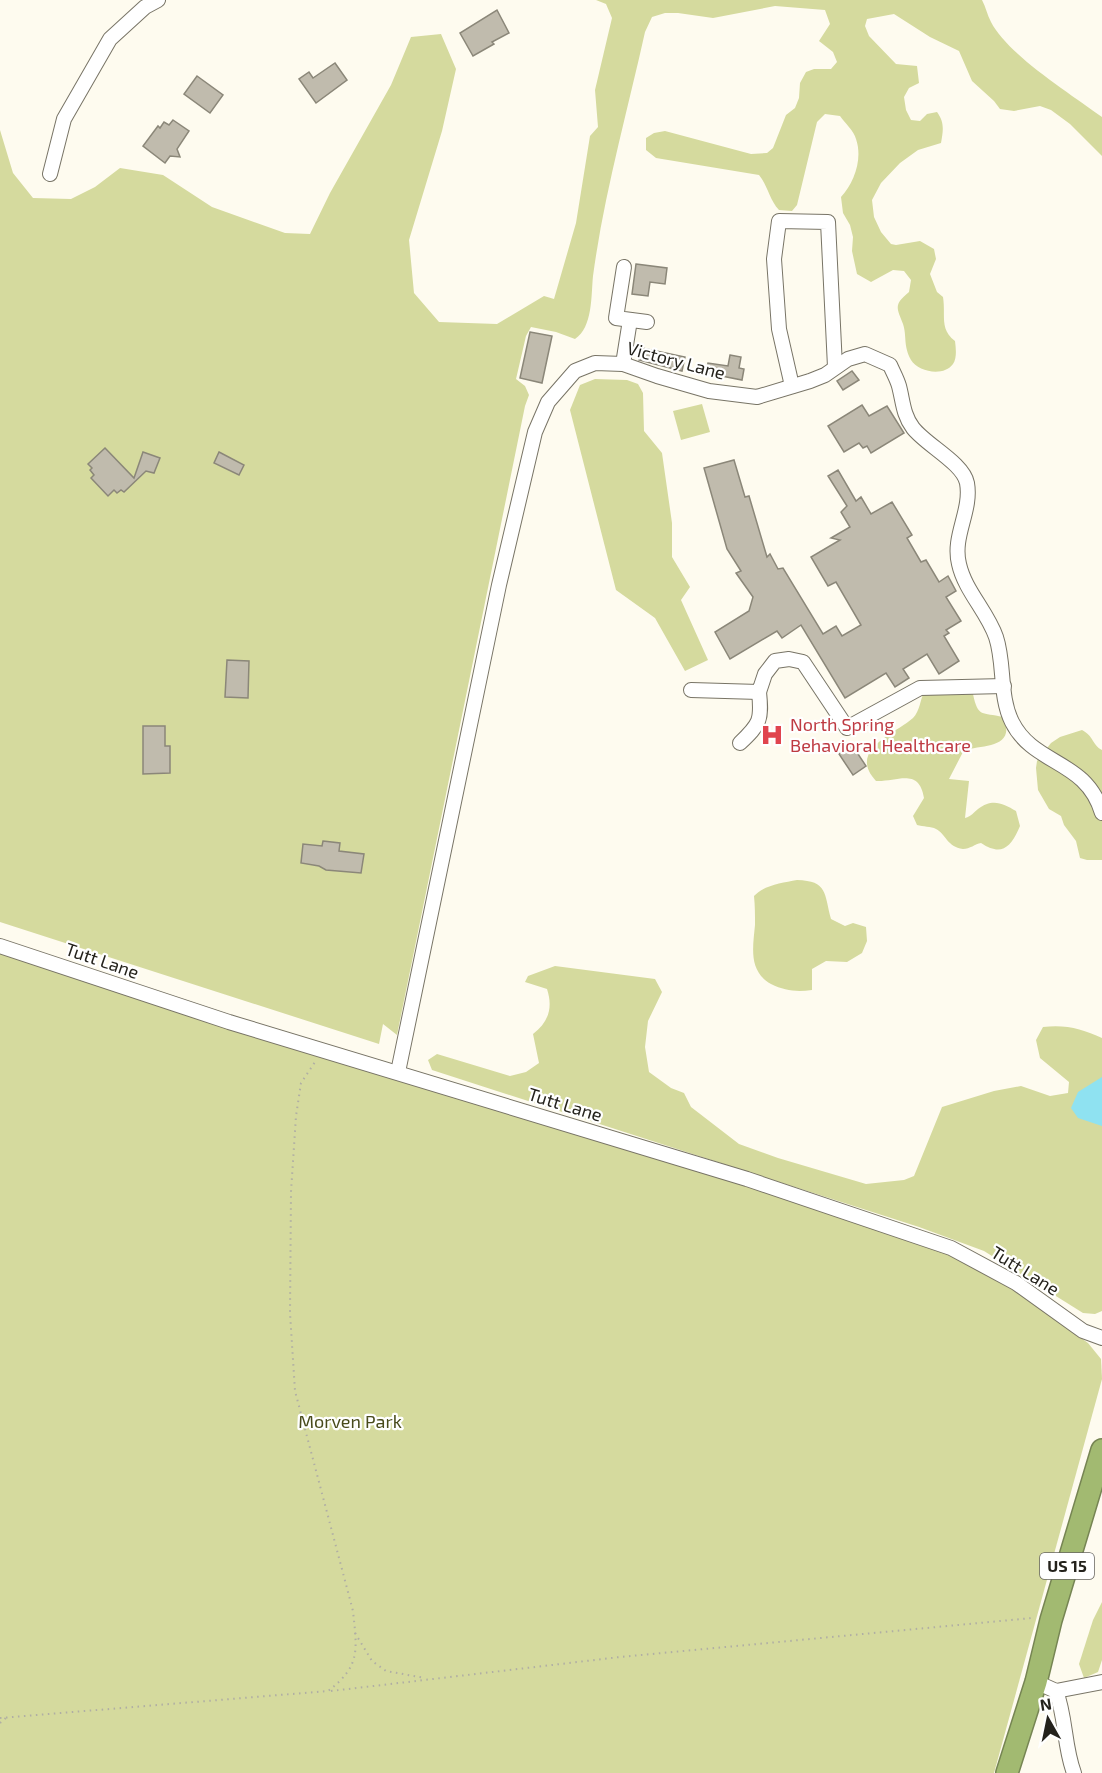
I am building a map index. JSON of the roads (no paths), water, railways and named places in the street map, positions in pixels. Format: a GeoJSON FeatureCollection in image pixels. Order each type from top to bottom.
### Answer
{"type":"FeatureCollection","features":[{"type":"Feature","properties":{"kind":"highway","name":"US 15"},"geometry":{"type":"LineString","coordinates":[[1007,1773],[1036,1682],[1051,1620],[1102,1450]]}},
{"type":"Feature","properties":{"kind":"highway","name":"US 15"},"geometry":{"type":"LineString","coordinates":[[1023,1773],[1036,1682]]}},
{"type":"Feature","properties":{"kind":"street"},"geometry":{"type":"LineString","coordinates":[[50,174],[63,119],[110,39],[145,7],[158,0]]}},
{"type":"Feature","properties":{"kind":"street"},"geometry":{"type":"LineString","coordinates":[[792,386],[779,329],[774,259],[779,221],[828,222],[835,367]]}},
{"type":"Feature","properties":{"kind":"street"},"geometry":{"type":"LineString","coordinates":[[624,267],[616,318],[647,322]]}},
{"type":"Feature","properties":{"kind":"street"},"geometry":{"type":"LineString","coordinates":[[623,364],[630,320]]}},
{"type":"Feature","properties":{"kind":"street","name":"Victory Lane"},"geometry":{"type":"LineString","coordinates":[[398,1072],[499,585],[536,432],[548,402],[574,371],[595,363],[623,364],[709,391],[757,397],[825,375],[849,359],[865,354],[890,365],[899,385],[904,414],[914,429],[960,471],[967,482],[967,501],[957,541],[958,564],[964,580],[997,638],[1007,710],[1012,723],[1023,739],[1084,781],[1095,795],[1102,813]]}},
{"type":"Feature","properties":{"kind":"street"},"geometry":{"type":"LineString","coordinates":[[740,744],[753,730],[761,715],[759,692],[765,674],[775,661],[789,659],[803,662],[847,728],[920,688],[1004,686]]}},
{"type":"Feature","properties":{"kind":"street"},"geometry":{"type":"LineString","coordinates":[[691,690],[759,692]]}},
{"type":"Feature","properties":{"kind":"street","name":"Tutt Lane"},"geometry":{"type":"LineString","coordinates":[[0,946],[229,1022],[747,1179],[951,1248],[1016,1283],[1083,1331],[1102,1338]]}},
{"type":"Feature","properties":{"kind":"street"},"geometry":{"type":"LineString","coordinates":[[1036,1682],[1056,1691],[1102,1682]]}},
{"type":"Feature","properties":{"kind":"street"},"geometry":{"type":"LineString","coordinates":[[1056,1691],[1061,1703],[1068,1757],[1074,1773]]}},
{"type":"Feature","properties":{"kind":"water"},"geometry":{"type":"Polygon","coordinates":[[[1102,1077],[1102,1126],[1078,1118],[1071,1108],[1078,1092],[1102,1077]]]}},
{"type":"Feature","properties":{"kind":"place","name":"North Spring Behavioral Healthcare"},"geometry":{"type":"Point","coordinates":[772,735]}},
{"type":"Feature","properties":{"kind":"park label","name":"Morven Park"},"geometry":{"type":"Point","coordinates":[350,1422]}}]}
